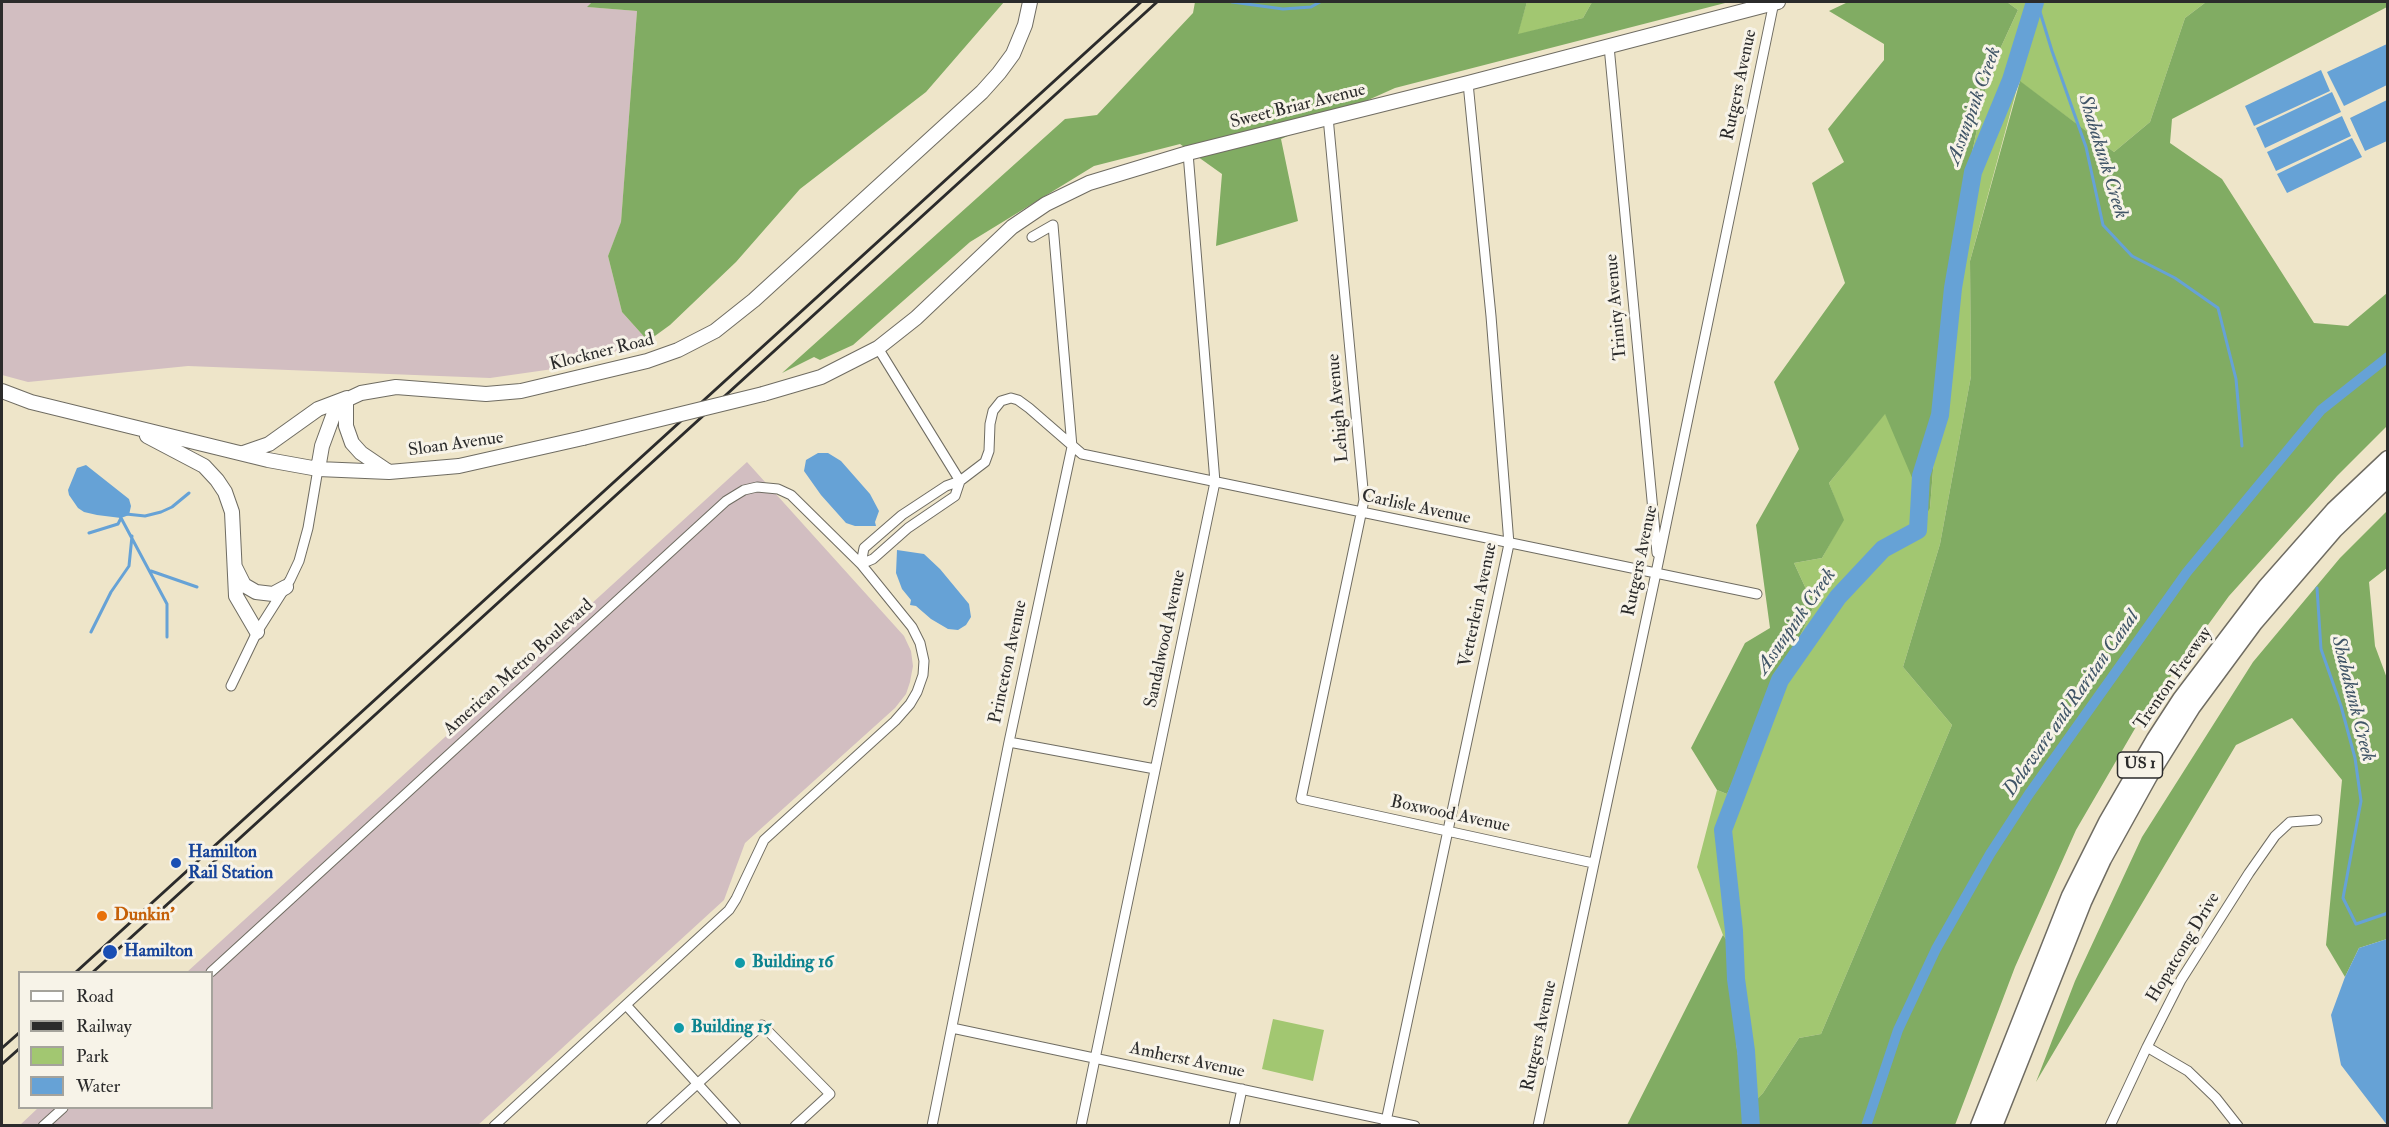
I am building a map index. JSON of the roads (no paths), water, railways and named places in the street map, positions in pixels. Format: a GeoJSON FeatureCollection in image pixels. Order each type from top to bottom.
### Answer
{"type":"FeatureCollection","features":[{"type":"Feature","properties":{"kind":"highway","name":"Trenton Freeway"},"geometry":{"type":"LineString","coordinates":[[1979,1125],[2070,896],[2107,822],[2155,739],[2181,699],[2266,587],[2334,510],[2388,459]]}},
{"type":"Feature","properties":{"kind":"highway","name":"Trenton Freeway"},"geometry":{"type":"LineString","coordinates":[[1994,1125],[2083,902],[2109,848],[2149,776],[2192,707],[2254,623],[2334,530],[2388,478]]}},
{"type":"Feature","properties":{"kind":"main road","name":"Klockner Road"},"geometry":{"type":"LineString","coordinates":[[243,453],[274,441],[318,409],[367,391],[387,387],[486,393],[527,390],[647,361],[678,350],[706,336],[742,310],[982,92],[1013,54],[1025,25],[1030,2]]}},
{"type":"Feature","properties":{"kind":"main road","name":"Sweet Briar Avenue"},"geometry":{"type":"LineString","coordinates":[[878,348],[916,318],[994,241],[1033,212],[1089,183],[1188,153],[1468,83],[1776,2]]}},
{"type":"Feature","properties":{"kind":"main road","name":"Sloan Avenue"},"geometry":{"type":"LineString","coordinates":[[2,399],[31,402],[318,469],[388,472],[459,466],[779,390],[810,381],[854,362],[878,348]]}},
{"type":"Feature","properties":{"kind":"main road","name":"Sloan Avenue"},"geometry":{"type":"LineString","coordinates":[[2,391],[31,402]]}},
{"type":"Feature","properties":{"kind":"main road"},"geometry":{"type":"LineString","coordinates":[[318,469],[326,431],[333,416],[349,398]]}},
{"type":"Feature","properties":{"kind":"main road"},"geometry":{"type":"LineString","coordinates":[[349,398],[346,426],[352,443],[361,453],[388,472]]}},
{"type":"Feature","properties":{"kind":"main road"},"geometry":{"type":"LineString","coordinates":[[124,424],[191,458],[217,480],[228,499],[232,512],[236,596],[257,632]]}},
{"type":"Feature","properties":{"kind":"main road"},"geometry":{"type":"LineString","coordinates":[[234,562],[242,581],[254,591],[269,594],[280,592],[286,587]]}},
{"type":"Feature","properties":{"kind":"street","name":"Rutgers Avenue"},"geometry":{"type":"LineString","coordinates":[[1538,1125],[1776,2]]}},
{"type":"Feature","properties":{"kind":"street","name":"Trinity Avenue"},"geometry":{"type":"LineString","coordinates":[[1609,46],[1657,569]]}},
{"type":"Feature","properties":{"kind":"street","name":"Vetterlein Avenue"},"geometry":{"type":"LineString","coordinates":[[1386,1123],[1509,544],[1491,316],[1468,83]]}},
{"type":"Feature","properties":{"kind":"street","name":"Lehigh Avenue"},"geometry":{"type":"LineString","coordinates":[[1301,799],[1364,500],[1328,117]]}},
{"type":"Feature","properties":{"kind":"street","name":"Sandalwood Avenue"},"geometry":{"type":"LineString","coordinates":[[1081,1125],[1215,482],[1188,153]]}},
{"type":"Feature","properties":{"kind":"street","name":"Princeton Avenue"},"geometry":{"type":"LineString","coordinates":[[932,1125],[1009,742],[1072,447],[1053,225],[1032,237]]}},
{"type":"Feature","properties":{"kind":"street"},"geometry":{"type":"LineString","coordinates":[[878,348],[960,481]]}},
{"type":"Feature","properties":{"kind":"street"},"geometry":{"type":"LineString","coordinates":[[861,564],[864,548],[902,515],[978,468],[987,457],[992,415],[998,403],[1006,399],[1016,399],[1072,447]]}},
{"type":"Feature","properties":{"kind":"street","name":"Carlisle Avenue"},"geometry":{"type":"LineString","coordinates":[[1072,447],[1082,454],[1509,544],[1657,569],[1757,594]]}},
{"type":"Feature","properties":{"kind":"street"},"geometry":{"type":"LineString","coordinates":[[231,686],[257,632],[286,587],[299,561],[306,539],[318,469]]}},
{"type":"Feature","properties":{"kind":"street"},"geometry":{"type":"LineString","coordinates":[[861,564],[873,559],[908,528],[954,496],[960,481]]}},
{"type":"Feature","properties":{"kind":"street","name":"American Metro Boulevard"},"geometry":{"type":"LineString","coordinates":[[212,971],[731,497],[744,490],[757,487],[784,492],[801,504],[861,564],[912,627],[919,639],[923,657],[923,670],[915,696],[895,721],[770,833],[760,848],[732,907],[494,1125]]}},
{"type":"Feature","properties":{"kind":"street"},"geometry":{"type":"LineString","coordinates":[[1009,742],[1155,769]]}},
{"type":"Feature","properties":{"kind":"street","name":"Boxwood Avenue"},"geometry":{"type":"LineString","coordinates":[[1301,799],[1593,863]]}},
{"type":"Feature","properties":{"kind":"street","name":"Hopatcong Drive"},"geometry":{"type":"LineString","coordinates":[[2110,1125],[2147,1047],[2195,957],[2224,909],[2275,836],[2290,822],[2317,820]]}},
{"type":"Feature","properties":{"kind":"street"},"geometry":{"type":"LineString","coordinates":[[626,1005],[736,1125]]}},
{"type":"Feature","properties":{"kind":"street"},"geometry":{"type":"LineString","coordinates":[[651,1125],[762,1025],[830,1094],[795,1125]]}},
{"type":"Feature","properties":{"kind":"street","name":"Amherst Avenue"},"geometry":{"type":"LineString","coordinates":[[952,1028],[1242,1089],[1386,1123],[1415,1125]]}},
{"type":"Feature","properties":{"kind":"street"},"geometry":{"type":"LineString","coordinates":[[2147,1047],[2188,1071],[2216,1098],[2238,1125]]}},
{"type":"Feature","properties":{"kind":"street"},"geometry":{"type":"LineString","coordinates":[[1234,1125],[1242,1089]]}},
{"type":"Feature","properties":{"kind":"street"},"geometry":{"type":"LineString","coordinates":[[43,1125],[61,1109]]}},
{"type":"Feature","properties":{"kind":"water"},"geometry":{"type":"Polygon","coordinates":[[[2387,44],[2387,85],[2344,106],[2327,72],[2387,44]]]}},
{"type":"Feature","properties":{"kind":"water"},"geometry":{"type":"Polygon","coordinates":[[[2321,70],[2330,91],[2254,126],[2245,106],[2321,70]]]}},
{"type":"Feature","properties":{"kind":"water"},"geometry":{"type":"Polygon","coordinates":[[[2332,92],[2341,112],[2265,148],[2256,128],[2332,92]]]}},
{"type":"Feature","properties":{"kind":"water"},"geometry":{"type":"Polygon","coordinates":[[[2387,100],[2387,141],[2365,151],[2350,118],[2387,100]]]}},
{"type":"Feature","properties":{"kind":"water"},"geometry":{"type":"Polygon","coordinates":[[[2342,116],[2351,136],[2276,171],[2267,152],[2342,116]]]}},
{"type":"Feature","properties":{"kind":"water"},"geometry":{"type":"Polygon","coordinates":[[[2352,138],[2362,157],[2287,193],[2277,174],[2352,138]]]}},
{"type":"Feature","properties":{"kind":"water"},"geometry":{"type":"Polygon","coordinates":[[[818,453],[828,453],[841,461],[870,494],[879,511],[876,526],[855,526],[846,523],[821,495],[804,471],[806,460],[818,453]]]}},
{"type":"Feature","properties":{"kind":"water"},"geometry":{"type":"Polygon","coordinates":[[[86,465],[129,499],[131,506],[129,515],[121,518],[97,515],[78,508],[68,490],[77,468],[86,465]]]}},
{"type":"Feature","properties":{"kind":"water"},"geometry":{"type":"Polygon","coordinates":[[[897,550],[924,554],[940,569],[969,604],[971,617],[966,625],[958,630],[948,629],[931,619],[916,606],[910,605],[911,600],[902,589],[896,573],[897,550]]]}},
{"type":"Feature","properties":{"kind":"water"},"geometry":{"type":"Polygon","coordinates":[[[2388,939],[2387,1125],[2341,1065],[2331,1015],[2359,948],[2388,939]]]}},
{"type":"Feature","properties":{"kind":"waterway"},"geometry":{"type":"LineString","coordinates":[[1232,2],[1283,9],[1311,7],[1320,2]]}},
{"type":"Feature","properties":{"kind":"waterway","name":"Assunpink Creek"},"geometry":{"type":"LineString","coordinates":[[1751,1126],[1746,1051],[1736,979],[1734,931],[1723,830],[1780,680],[1838,597],[1883,549],[1918,530],[1921,476],[1940,415],[1953,288],[1973,172],[2011,80],[2035,2]]}},
{"type":"Feature","properties":{"kind":"waterway","name":"Shabakunk Creek"},"geometry":{"type":"LineString","coordinates":[[2037,2],[2086,147],[2103,225],[2132,256],[2175,278],[2218,308],[2236,379],[2242,446]]}},
{"type":"Feature","properties":{"kind":"waterway","name":"Delaware and Raritan Canal"},"geometry":{"type":"LineString","coordinates":[[1866,1126],[1898,1030],[1936,949],[1990,854],[2029,794],[2187,572],[2321,410],[2388,357]]}},
{"type":"Feature","properties":{"kind":"waterway"},"geometry":{"type":"LineString","coordinates":[[126,514],[145,516],[161,512],[172,507],[189,493]]}},
{"type":"Feature","properties":{"kind":"waterway"},"geometry":{"type":"LineString","coordinates":[[120,516],[167,604],[167,637]]}},
{"type":"Feature","properties":{"kind":"waterway"},"geometry":{"type":"LineString","coordinates":[[89,533],[118,524],[121,518]]}},
{"type":"Feature","properties":{"kind":"waterway"},"geometry":{"type":"LineString","coordinates":[[91,632],[111,592],[129,566],[132,536]]}},
{"type":"Feature","properties":{"kind":"waterway"},"geometry":{"type":"LineString","coordinates":[[151,571],[197,587]]}},
{"type":"Feature","properties":{"kind":"waterway","name":"Shabakunk Creek"},"geometry":{"type":"LineString","coordinates":[[2317,588],[2321,649],[2341,706],[2355,758],[2361,801],[2343,898],[2356,924],[2388,913]]}},
{"type":"Feature","properties":{"kind":"railway"},"geometry":{"type":"LineString","coordinates":[[77,971],[1141,2]]}},
{"type":"Feature","properties":{"kind":"railway"},"geometry":{"type":"LineString","coordinates":[[94,971],[1157,2]]}},
{"type":"Feature","properties":{"kind":"railway"},"geometry":{"type":"LineString","coordinates":[[2,1048],[18,1034]]}},
{"type":"Feature","properties":{"kind":"railway"},"geometry":{"type":"LineString","coordinates":[[2,1064],[18,1050]]}},
{"type":"Feature","properties":{"kind":"place","name":"Hamilton Rail Station"},"geometry":{"type":"Point","coordinates":[176,863]}},
{"type":"Feature","properties":{"kind":"place","name":"Dunkin'"},"geometry":{"type":"Point","coordinates":[102,916]}},
{"type":"Feature","properties":{"kind":"place","name":"Hamilton"},"geometry":{"type":"Point","coordinates":[110,952]}},
{"type":"Feature","properties":{"kind":"place","name":"Building 16"},"geometry":{"type":"Point","coordinates":[740,963]}},
{"type":"Feature","properties":{"kind":"place","name":"Building 15"},"geometry":{"type":"Point","coordinates":[679,1028]}}]}
